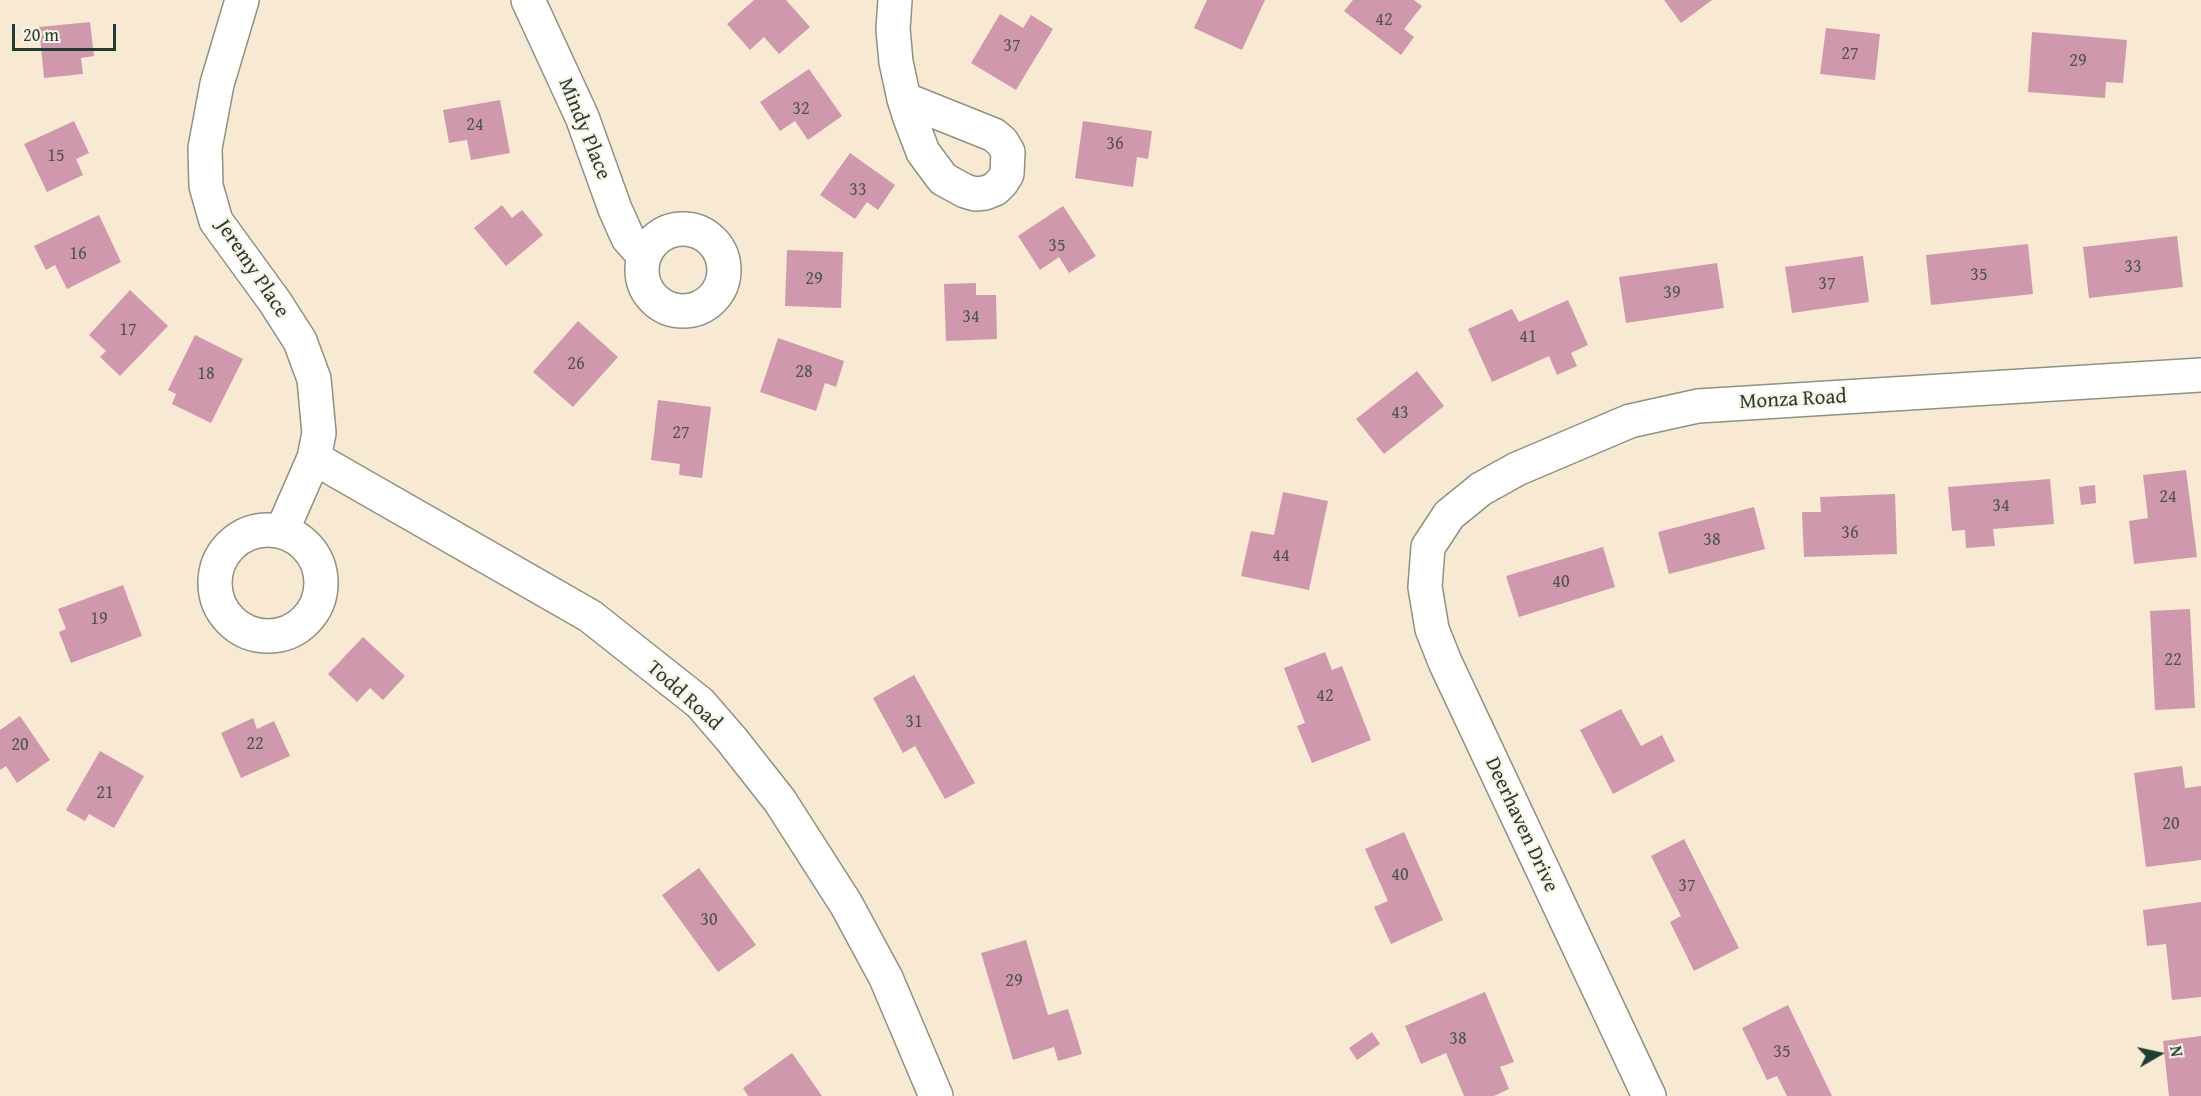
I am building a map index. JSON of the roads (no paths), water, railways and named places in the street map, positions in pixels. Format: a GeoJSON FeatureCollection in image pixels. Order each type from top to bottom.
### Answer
{"type":"FeatureCollection","features":[{"type":"Feature","properties":{"kind":"street","name":"Jeremy Place"},"geometry":{"type":"LineString","coordinates":[[242,0],[217,84],[206,148],[206,186],[216,220],[300,341],[314,379],[319,433],[314,458],[282,531]]}},
{"type":"Feature","properties":{"kind":"street","name":"Mindy Place"},"geometry":{"type":"LineString","coordinates":[[528,0],[582,117],[615,209],[628,238],[644,255]]}},
{"type":"Feature","properties":{"kind":"street"},"geometry":{"type":"LineString","coordinates":[[895,0],[893,29],[896,62],[904,99]]}},
{"type":"Feature","properties":{"kind":"street","name":"Monza Road"},"geometry":{"type":"LineString","coordinates":[[1428,547],[1449,515],[1481,489],[1517,469],[1630,421],[1698,406],[2201,375]]}},
{"type":"Feature","properties":{"kind":"street","name":"Todd Road"},"geometry":{"type":"LineString","coordinates":[[314,458],[590,616],[700,703],[780,801],[846,904],[886,978],[936,1096]]}},
{"type":"Feature","properties":{"kind":"street","name":"Deerhaven Drive"},"geometry":{"type":"LineString","coordinates":[[1428,547],[1425,587],[1432,629],[1445,662],[1648,1096]]}}]}
